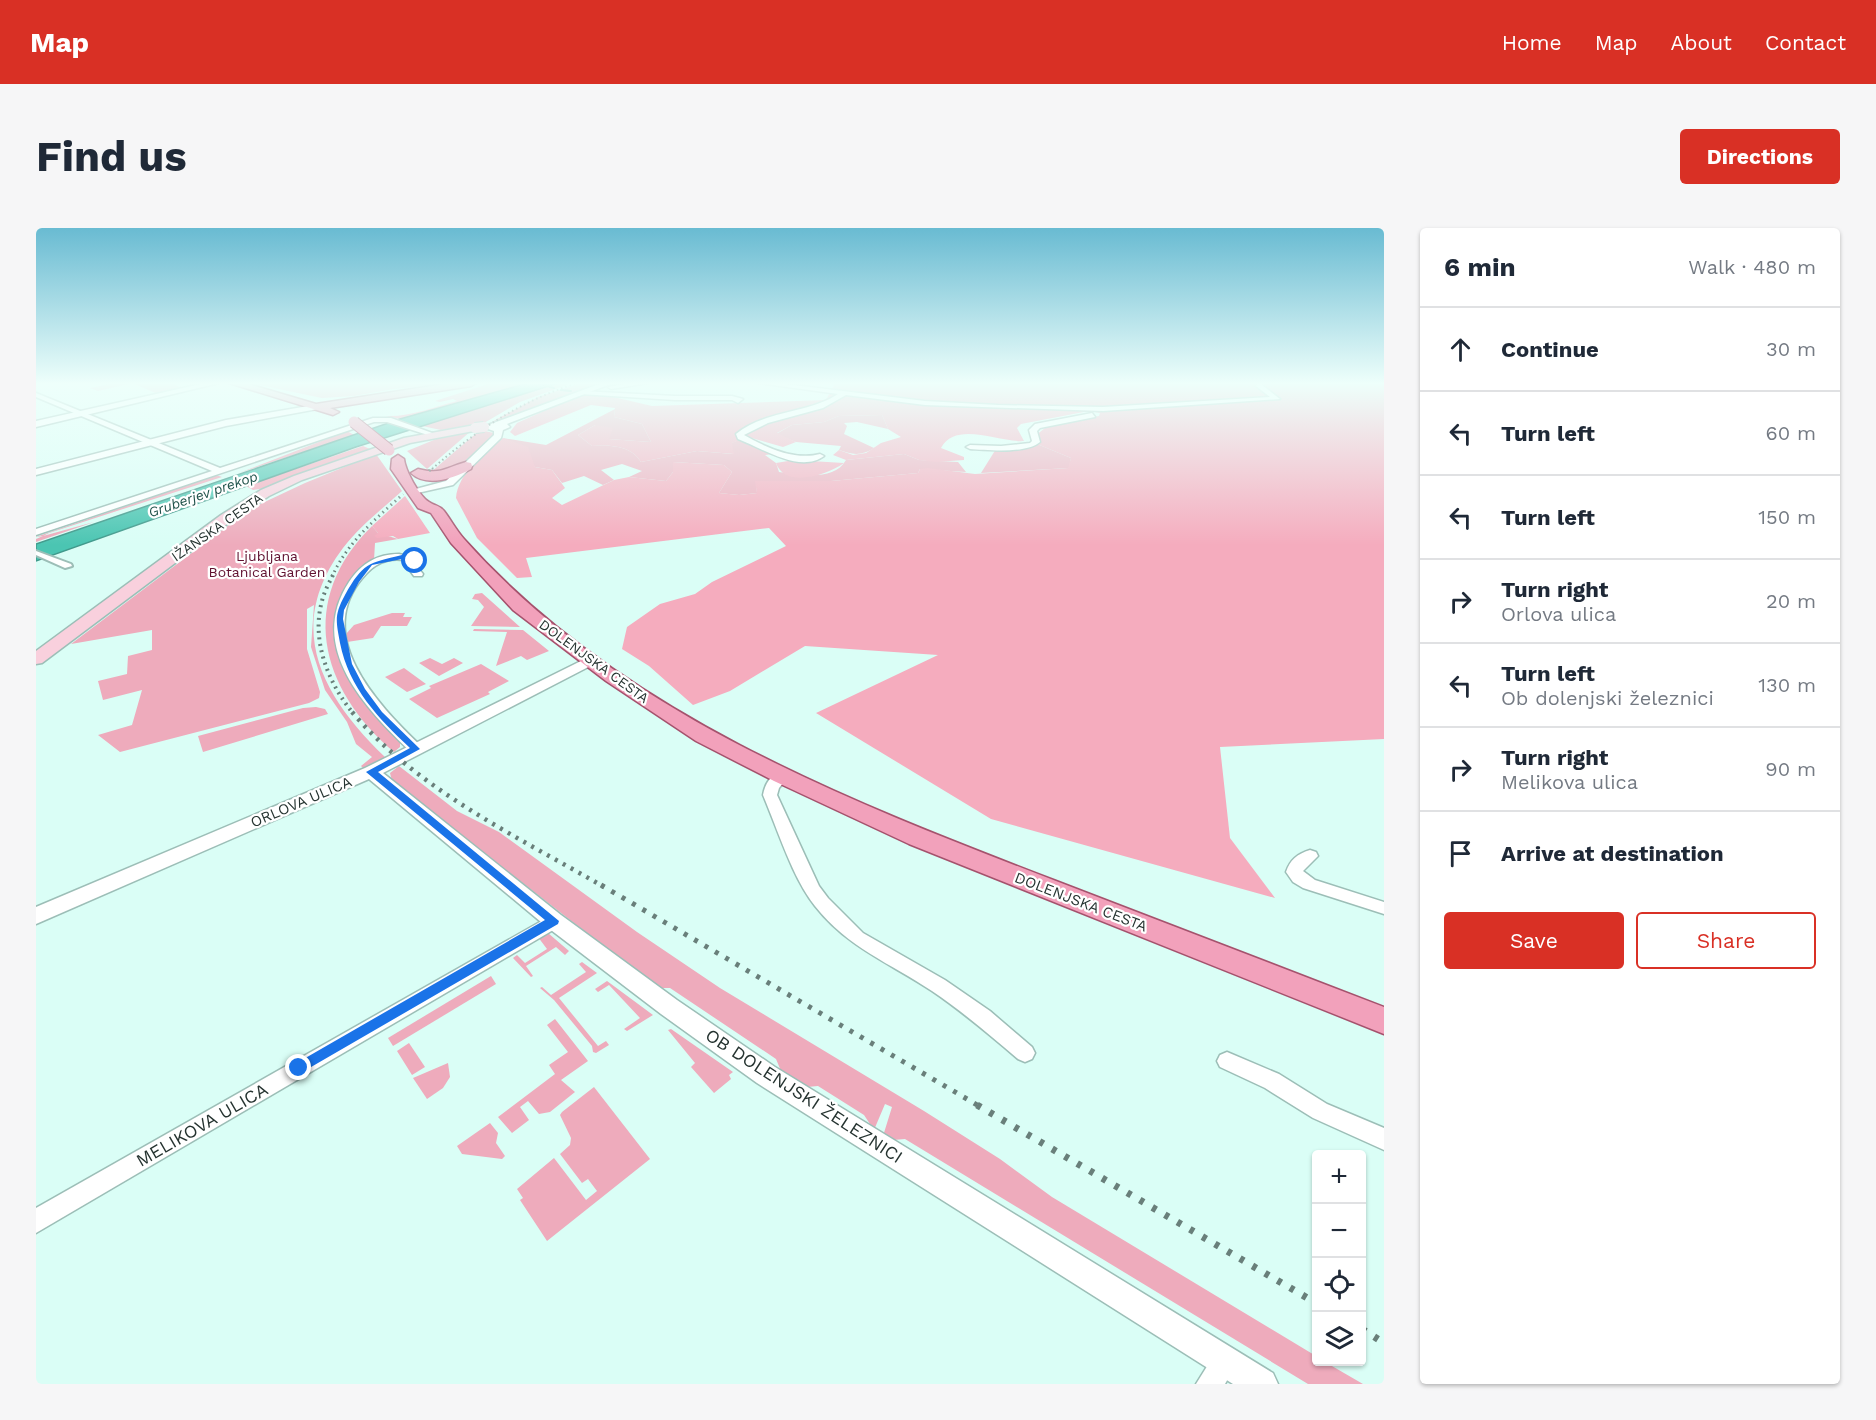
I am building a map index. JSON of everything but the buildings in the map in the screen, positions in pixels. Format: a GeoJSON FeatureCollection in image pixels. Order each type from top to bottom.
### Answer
{"type":"FeatureCollection","features":[{"type":"Feature","properties":{"kind":"main road","name":"DOLENJSKA CESTA"},"geometry":{"type":"LineString","coordinates":[[372,437],[418,473],[429,488],[456,540],[519,606],[591,660],[704,736],[876,820],[1384,1021]]}},
{"type":"Feature","properties":{"kind":"main road","name":"IŽANSKA CESTA"},"geometry":{"type":"LineString","coordinates":[[36,659],[260,495],[309,474],[422,437]]}},
{"type":"Feature","properties":{"kind":"main road","name":"DOLENJSKA CESTA"},"geometry":{"type":"LineString","coordinates":[[393,454],[398,469],[423,505],[437,506]]}},
{"type":"Feature","properties":{"kind":"main road"},"geometry":{"type":"LineString","coordinates":[[418,473],[441,476],[466,465]]}},
{"type":"Feature","properties":{"kind":"main road"},"geometry":{"type":"LineString","coordinates":[[437,506],[455,478]]}},
{"type":"Feature","properties":{"kind":"street"},"geometry":{"type":"LineString","coordinates":[[137,437],[219,471]]}},
{"type":"Feature","properties":{"kind":"street"},"geometry":{"type":"LineString","coordinates":[[36,472],[169,437]]}},
{"type":"Feature","properties":{"kind":"street"},"geometry":{"type":"LineString","coordinates":[[36,532],[322,437]]}},
{"type":"Feature","properties":{"kind":"street"},"geometry":{"type":"LineString","coordinates":[[413,491],[446,484],[496,439],[495,437]]}},
{"type":"Feature","properties":{"kind":"street"},"geometry":{"type":"LineString","coordinates":[[744,437],[791,458],[807,461],[820,456]]}},
{"type":"Feature","properties":{"kind":"street"},"geometry":{"type":"LineString","coordinates":[[970,447],[1000,448],[1032,445],[1035,442],[1034,437]]}},
{"type":"Feature","properties":{"kind":"street"},"geometry":{"type":"LineString","coordinates":[[36,553],[68,566]]}},
{"type":"Feature","properties":{"kind":"street"},"geometry":{"type":"LineString","coordinates":[[416,749],[379,714],[361,690],[348,664],[339,619],[346,597],[363,572],[373,562],[407,557],[415,561],[413,568],[417,574]]}},
{"type":"Feature","properties":{"kind":"street","name":"ORLOVA ULICA"},"geometry":{"type":"LineString","coordinates":[[36,916],[371,772],[591,660]]}},
{"type":"Feature","properties":{"kind":"street","name":"OB DOLENJSKI ŽELEZNICI"},"geometry":{"type":"LineString","coordinates":[[371,772],[554,921],[669,1007],[766,1075],[1262,1384]]}},
{"type":"Feature","properties":{"kind":"street"},"geometry":{"type":"LineString","coordinates":[[782,776],[772,786],[770,795],[812,889],[822,903],[857,938],[938,985],[983,1017],[1026,1053]]}},
{"type":"Feature","properties":{"kind":"street"},"geometry":{"type":"LineString","coordinates":[[1310,856],[1297,864],[1294,872],[1299,878],[1309,884],[1384,908]]}},
{"type":"Feature","properties":{"kind":"street","name":"MELIKOVA ULICA"},"geometry":{"type":"LineString","coordinates":[[36,1221],[554,921]]}},
{"type":"Feature","properties":{"kind":"street"},"geometry":{"type":"LineString","coordinates":[[1227,1062],[1272,1081],[1320,1111],[1384,1139]]}},
{"type":"Feature","properties":{"kind":"street"},"geometry":{"type":"LineString","coordinates":[[1209,1384],[1225,1361]]}},
{"type":"Feature","properties":{"kind":"green space"},"geometry":{"type":"Polygon","coordinates":[[[332,437],[348,437],[239,473],[332,437]]]}},
{"type":"Feature","properties":{"kind":"green space"},"geometry":{"type":"Polygon","coordinates":[[[441,437],[464,437],[427,469],[407,451],[441,437]]]}},
{"type":"Feature","properties":{"kind":"green space"},"geometry":{"type":"Polygon","coordinates":[[[472,437],[491,437],[480,449],[451,470],[431,472],[472,437]]]}},
{"type":"Feature","properties":{"kind":"green space"},"geometry":{"type":"Polygon","coordinates":[[[561,437],[580,437],[592,446],[613,446],[626,449],[637,456],[641,462],[697,451],[733,454],[731,443],[742,439],[761,445],[760,450],[773,454],[765,455],[776,463],[779,472],[806,475],[825,474],[840,467],[846,460],[904,454],[919,460],[958,462],[966,472],[920,469],[918,473],[831,481],[756,481],[757,493],[739,495],[719,493],[732,472],[724,465],[673,462],[673,472],[666,481],[629,477],[642,471],[622,464],[601,470],[614,480],[603,485],[584,476],[562,483],[552,470],[535,467],[503,438],[546,445],[561,437]]]}},
{"type":"Feature","properties":{"kind":"green space"},"geometry":{"type":"Polygon","coordinates":[[[606,437],[648,437],[651,442],[608,439],[606,437]]]}},
{"type":"Feature","properties":{"kind":"green space"},"geometry":{"type":"Polygon","coordinates":[[[783,437],[850,437],[874,448],[853,454],[839,450],[841,446],[796,442],[783,437]]]}},
{"type":"Feature","properties":{"kind":"green space"},"geometry":{"type":"Polygon","coordinates":[[[1037,444],[1071,458],[1069,468],[981,473],[996,449],[1037,444]]]}},
{"type":"Feature","properties":{"kind":"green space","name":"Ljubljana Botanical Garden"},"geometry":{"type":"Polygon","coordinates":[[[376,454],[402,491],[349,540],[325,577],[316,606],[314,633],[318,660],[329,686],[344,710],[385,757],[363,768],[361,766],[372,757],[356,744],[347,722],[325,690],[311,647],[314,605],[307,609],[307,649],[320,692],[319,698],[309,703],[120,752],[98,735],[132,725],[142,690],[103,700],[98,681],[127,674],[128,656],[152,650],[152,630],[71,644],[250,509],[305,483],[376,454]]]}},
{"type":"Feature","properties":{"kind":"green space"},"geometry":{"type":"Polygon","coordinates":[[[216,475],[222,477],[49,533],[36,537],[216,475]]]}},
{"type":"Feature","properties":{"kind":"green space"},"geometry":{"type":"Polygon","coordinates":[[[94,522],[36,542],[36,539],[94,522]]]}},
{"type":"Feature","properties":{"kind":"green space"},"geometry":{"type":"Polygon","coordinates":[[[372,526],[378,533],[398,539],[375,543],[374,560],[339,609],[335,631],[351,684],[366,706],[400,743],[400,747],[394,752],[368,727],[348,700],[334,672],[327,643],[326,613],[333,584],[348,554],[372,526]]]}},
{"type":"Feature","properties":{"kind":"green space"},"geometry":{"type":"Polygon","coordinates":[[[482,593],[520,627],[471,626],[484,607],[478,600],[472,599],[475,594],[482,593]]]}},
{"type":"Feature","properties":{"kind":"green space"},"geometry":{"type":"Polygon","coordinates":[[[392,613],[405,613],[403,617],[412,617],[407,626],[381,626],[373,638],[347,642],[346,634],[354,625],[392,613]]]}},
{"type":"Feature","properties":{"kind":"green space"},"geometry":{"type":"Polygon","coordinates":[[[474,629],[523,630],[549,651],[527,660],[521,656],[496,666],[507,632],[473,631],[474,629]]]}},
{"type":"Feature","properties":{"kind":"green space"},"geometry":{"type":"Polygon","coordinates":[[[430,658],[442,664],[454,658],[463,663],[439,676],[419,663],[430,658]]]}},
{"type":"Feature","properties":{"kind":"green space"},"geometry":{"type":"Polygon","coordinates":[[[481,664],[509,681],[488,692],[490,694],[437,718],[409,699],[431,688],[429,686],[481,664]]]}},
{"type":"Feature","properties":{"kind":"green space"},"geometry":{"type":"Polygon","coordinates":[[[404,668],[426,684],[407,692],[385,677],[404,668]]]}},
{"type":"Feature","properties":{"kind":"green space"},"geometry":{"type":"Polygon","coordinates":[[[303,708],[325,709],[328,714],[203,752],[198,736],[303,708]]]}},
{"type":"Feature","properties":{"kind":"green space"},"geometry":{"type":"Polygon","coordinates":[[[399,766],[457,811],[499,832],[637,932],[720,988],[924,1111],[1000,1159],[1052,1197],[1312,1354],[1312,1366],[1332,1366],[1363,1384],[1308,1384],[905,1139],[893,1140],[883,1136],[892,1107],[885,1104],[874,1130],[864,1115],[818,1086],[807,1087],[781,1071],[776,1059],[670,988],[657,988],[392,781],[390,773],[399,766]]]}},
{"type":"Feature","properties":{"kind":"green space"},"geometry":{"type":"Polygon","coordinates":[[[548,933],[569,951],[565,955],[556,947],[526,966],[533,976],[531,977],[513,958],[517,955],[525,963],[547,949],[538,937],[548,933]]]}},
{"type":"Feature","properties":{"kind":"green space"},"geometry":{"type":"Polygon","coordinates":[[[582,962],[597,973],[559,998],[598,1046],[606,1041],[609,1045],[596,1053],[554,1000],[540,988],[542,987],[551,995],[586,972],[579,964],[582,962]]]}},
{"type":"Feature","properties":{"kind":"green space"},"geometry":{"type":"Polygon","coordinates":[[[491,976],[496,984],[393,1046],[388,1038],[491,976]]]}},
{"type":"Feature","properties":{"kind":"green space"},"geometry":{"type":"Polygon","coordinates":[[[607,981],[653,1015],[627,1031],[624,1029],[640,1018],[609,985],[598,992],[595,989],[607,981]]]}},
{"type":"Feature","properties":{"kind":"green space"},"geometry":{"type":"Polygon","coordinates":[[[555,1019],[588,1061],[561,1080],[575,1092],[550,1112],[539,1114],[528,1101],[520,1107],[529,1120],[512,1133],[498,1117],[555,1074],[549,1065],[568,1052],[547,1025],[555,1019]]]}},
{"type":"Feature","properties":{"kind":"green space"},"geometry":{"type":"Polygon","coordinates":[[[671,1029],[733,1072],[729,1075],[731,1079],[714,1093],[691,1067],[695,1063],[668,1030],[671,1029]]]}},
{"type":"Feature","properties":{"kind":"green space"},"geometry":{"type":"Polygon","coordinates":[[[409,1043],[425,1067],[412,1075],[397,1051],[409,1043]]]}},
{"type":"Feature","properties":{"kind":"green space"},"geometry":{"type":"Polygon","coordinates":[[[448,1063],[450,1077],[443,1088],[427,1099],[413,1078],[448,1063]]]}},
{"type":"Feature","properties":{"kind":"green space"},"geometry":{"type":"Polygon","coordinates":[[[594,1087],[650,1159],[547,1241],[520,1200],[523,1198],[517,1189],[554,1158],[586,1200],[597,1191],[588,1179],[582,1183],[560,1154],[570,1145],[571,1138],[560,1115],[594,1087]]]}},
{"type":"Feature","properties":{"kind":"green space"},"geometry":{"type":"Polygon","coordinates":[[[490,1123],[498,1133],[496,1143],[505,1156],[502,1159],[462,1154],[457,1146],[490,1123]]]}},
{"type":"Feature","properties":{"kind":"shaded area"},"geometry":{"type":"Polygon","coordinates":[[[580,437],[610,437],[609,439],[651,442],[648,437],[785,437],[796,442],[783,447],[748,437],[732,443],[734,454],[697,451],[641,462],[637,456],[626,449],[613,446],[592,446],[580,437]]]}},
{"type":"Feature","properties":{"kind":"shaded area"},"geometry":{"type":"Polygon","coordinates":[[[901,437],[953,437],[941,448],[964,457],[964,460],[936,462],[919,460],[904,454],[846,460],[833,455],[839,450],[853,455],[866,453],[881,443],[901,437]]]}},
{"type":"Feature","properties":{"kind":"shaded area"},"geometry":{"type":"Polygon","coordinates":[[[990,437],[1022,437],[1024,441],[990,437]]]}},
{"type":"Feature","properties":{"kind":"shaded area"},"geometry":{"type":"Polygon","coordinates":[[[1035,437],[1384,437],[1384,739],[1220,747],[1230,838],[1275,898],[991,819],[816,713],[938,655],[805,646],[730,691],[693,705],[649,666],[622,649],[627,627],[660,604],[695,594],[712,582],[786,546],[769,528],[526,558],[532,577],[517,578],[477,538],[456,498],[467,472],[503,438],[528,447],[535,467],[552,470],[565,488],[552,498],[562,505],[614,480],[629,477],[666,481],[673,472],[673,462],[724,465],[732,472],[719,493],[739,495],[757,493],[755,481],[831,481],[918,473],[920,469],[928,468],[975,474],[1068,468],[1071,458],[1037,444],[1035,437]]]}},
{"type":"Feature","properties":{"kind":"shaded area"},"geometry":{"type":"Polygon","coordinates":[[[363,446],[370,449],[301,473],[267,488],[253,490],[246,486],[363,446]]]}},
{"type":"Feature","properties":{"kind":"shaded area"},"geometry":{"type":"Polygon","coordinates":[[[794,460],[844,463],[827,472],[797,478],[781,471],[776,463],[794,460]]]}},
{"type":"Feature","properties":{"kind":"shaded area"},"geometry":{"type":"Polygon","coordinates":[[[405,496],[430,533],[398,539],[393,536],[377,538],[374,536],[378,533],[372,526],[405,496]]]}},
{"type":"Feature","properties":{"kind":"water","name":"Gruberjev prekop"},"geometry":{"type":"Polygon","coordinates":[[[348,437],[388,437],[36,561],[36,544],[348,437]]]}},
{"type":"Feature","properties":{"kind":"railway"},"geometry":{"type":"LineString","coordinates":[[432,469],[472,437]]}},
{"type":"Feature","properties":{"kind":"railway"},"geometry":{"type":"LineString","coordinates":[[429,471],[433,467]]}},
{"type":"Feature","properties":{"kind":"railway"},"geometry":{"type":"LineString","coordinates":[[332,577],[338,564],[354,542],[403,494]]}},
{"type":"Feature","properties":{"kind":"railway"},"geometry":{"type":"LineString","coordinates":[[333,575],[324,594],[319,616],[320,646],[329,675],[353,713]]}},
{"type":"Feature","properties":{"kind":"railway"},"geometry":{"type":"LineString","coordinates":[[352,712],[378,740],[438,788],[503,830],[604,887]]}},
{"type":"Feature","properties":{"kind":"railway"},"geometry":{"type":"LineString","coordinates":[[601,885],[979,1106]]}},
{"type":"Feature","properties":{"kind":"railway"},"geometry":{"type":"LineString","coordinates":[[977,1105],[1312,1301]]}},
{"type":"Feature","properties":{"kind":"railway"},"geometry":{"type":"LineString","coordinates":[[1366,1332],[1384,1343]]}},
{"type":"Feature","properties":{"kind":"route"},"geometry":{"type":"LineString","coordinates":[[299,1068],[554,921],[371,772],[416,749],[379,714],[361,690],[348,664],[339,619],[340,610],[356,581],[373,562],[396,557],[407,557],[415,561]]}}]}
